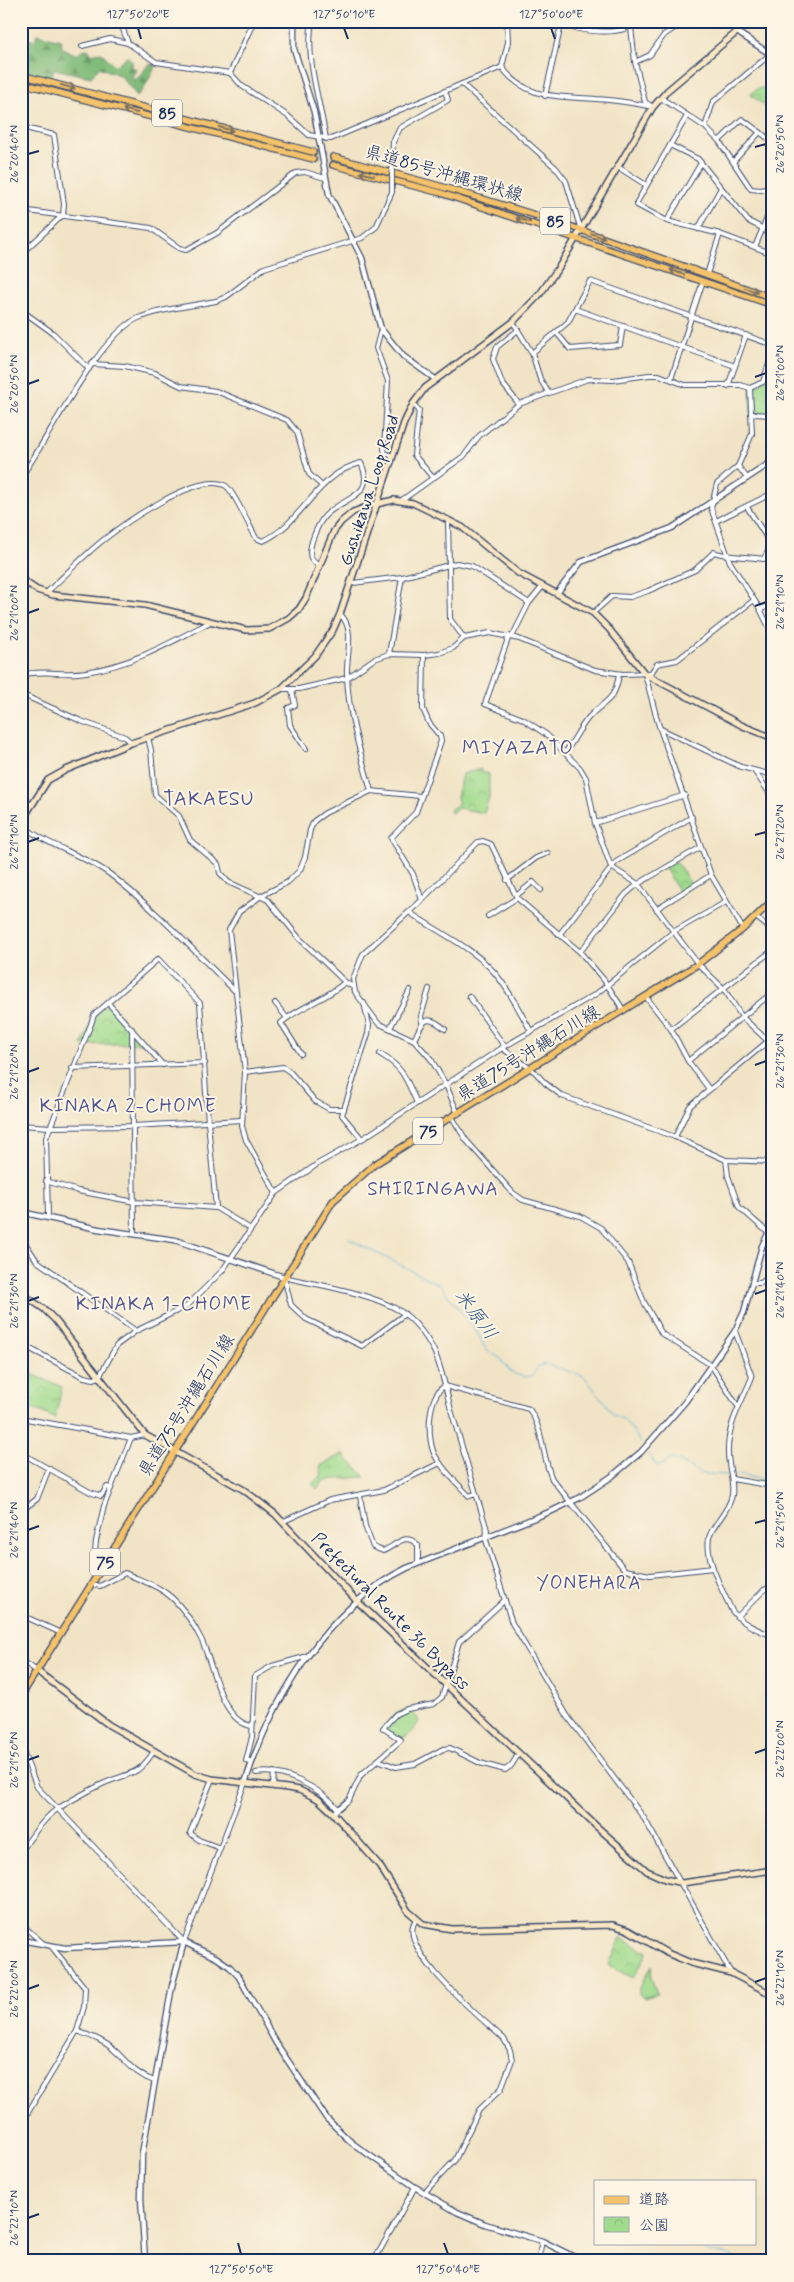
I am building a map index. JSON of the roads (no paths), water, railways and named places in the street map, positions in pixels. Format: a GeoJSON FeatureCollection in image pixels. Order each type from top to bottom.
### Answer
{"type":"FeatureCollection","features":[{"type":"Feature","properties":{"kind":"main road","name":"Gushikawa Loop Road"},"geometry":{"type":"LineString","coordinates":[[21,823],[48,780],[66,770],[132,743],[255,703],[281,689],[315,656],[333,630],[340,614],[352,583],[404,423],[413,404],[435,379],[513,322],[540,294],[581,230],[653,107],[750,21]]}},
{"type":"Feature","properties":{"kind":"main road","name":"85"},"geometry":{"type":"LineString","coordinates":[[21,75],[313,152]]}},
{"type":"Feature","properties":{"kind":"main road","name":"85"},"geometry":{"type":"LineString","coordinates":[[21,83],[312,160]]}},
{"type":"Feature","properties":{"kind":"main road","name":"県道85号沖縄環状線"},"geometry":{"type":"LineString","coordinates":[[333,158],[443,187],[581,230],[773,298]]}},
{"type":"Feature","properties":{"kind":"main road","name":"県道85号沖縄環状線"},"geometry":{"type":"LineString","coordinates":[[333,165],[441,193],[773,305]]}},
{"type":"Feature","properties":{"kind":"main road"},"geometry":{"type":"LineString","coordinates":[[21,579],[46,593],[145,605],[210,622],[258,631],[278,625],[299,609],[334,532],[341,522],[353,512],[378,504],[402,500],[413,502],[448,519],[475,536],[505,564],[593,613],[609,629],[645,674],[743,726],[773,738]]}},
{"type":"Feature","properties":{"kind":"main road","name":"県道75号沖縄石川線"},"geometry":{"type":"LineString","coordinates":[[21,1696],[326,1211],[342,1192],[375,1164],[646,998],[698,964],[743,929],[773,900]]}},
{"type":"Feature","properties":{"kind":"main road","name":"Prefectural Route 36 Bypass"},"geometry":{"type":"LineString","coordinates":[[21,1293],[44,1308],[55,1320],[145,1435],[244,1490],[282,1522],[356,1600],[647,1871],[665,1879],[682,1883],[773,1870]]}},
{"type":"Feature","properties":{"kind":"main road"},"geometry":{"type":"LineString","coordinates":[[37,1671],[109,1725],[186,1770],[212,1779],[273,1786],[309,1794],[336,1811],[379,1865],[416,1920],[429,1927],[441,1929],[604,1925],[621,1927],[667,1953],[691,1963],[731,1973],[773,1995]]}},
{"type":"Feature","properties":{"kind":"street"},"geometry":{"type":"LineString","coordinates":[[120,21],[128,44]]}},
{"type":"Feature","properties":{"kind":"street"},"geometry":{"type":"LineString","coordinates":[[230,73],[254,21]]}},
{"type":"Feature","properties":{"kind":"street"},"geometry":{"type":"LineString","coordinates":[[294,21],[294,50],[314,112],[325,178],[332,204],[362,258],[381,329],[403,356],[435,379]]}},
{"type":"Feature","properties":{"kind":"street"},"geometry":{"type":"LineString","coordinates":[[312,21],[310,35],[311,51],[326,139]]}},
{"type":"Feature","properties":{"kind":"street"},"geometry":{"type":"LineString","coordinates":[[502,67],[508,42],[507,21]]}},
{"type":"Feature","properties":{"kind":"street"},"geometry":{"type":"LineString","coordinates":[[547,21],[562,26],[609,32],[631,28],[639,21]]}},
{"type":"Feature","properties":{"kind":"street"},"geometry":{"type":"LineString","coordinates":[[636,62],[650,55],[664,35],[684,21]]}},
{"type":"Feature","properties":{"kind":"street"},"geometry":{"type":"LineString","coordinates":[[705,127],[713,102],[772,54],[737,32],[727,21]]}},
{"type":"Feature","properties":{"kind":"street"},"geometry":{"type":"LineString","coordinates":[[545,96],[562,26]]}},
{"type":"Feature","properties":{"kind":"street"},"geometry":{"type":"LineString","coordinates":[[631,28],[645,102],[653,107]]}},
{"type":"Feature","properties":{"kind":"street"},"geometry":{"type":"LineString","coordinates":[[82,46],[110,39],[128,44],[156,62],[230,73],[255,96],[288,116],[310,135],[326,139],[331,139],[502,67]]}},
{"type":"Feature","properties":{"kind":"street"},"geometry":{"type":"LineString","coordinates":[[502,67],[514,80],[528,90],[545,96],[594,99],[653,107]]}},
{"type":"Feature","properties":{"kind":"street"},"geometry":{"type":"LineString","coordinates":[[462,84],[556,168],[566,181],[581,230]]}},
{"type":"Feature","properties":{"kind":"street"},"geometry":{"type":"LineString","coordinates":[[21,477],[92,364],[116,336],[140,317],[216,301],[226,297],[264,268],[362,238],[376,227],[392,192],[393,142],[400,128],[448,100],[445,91]]}},
{"type":"Feature","properties":{"kind":"street"},"geometry":{"type":"LineString","coordinates":[[661,98],[705,127],[720,141],[751,189],[772,187],[772,206],[755,247]]}},
{"type":"Feature","properties":{"kind":"street"},"geometry":{"type":"LineString","coordinates":[[687,116],[646,185],[637,205],[668,222],[720,234],[773,254]]}},
{"type":"Feature","properties":{"kind":"street"},"geometry":{"type":"LineString","coordinates":[[720,141],[742,118],[773,142]]}},
{"type":"Feature","properties":{"kind":"street"},"geometry":{"type":"LineString","coordinates":[[21,127],[54,135],[64,204],[63,215],[21,254]]}},
{"type":"Feature","properties":{"kind":"street"},"geometry":{"type":"LineString","coordinates":[[733,162],[760,132]]}},
{"type":"Feature","properties":{"kind":"street"},"geometry":{"type":"LineString","coordinates":[[670,145],[701,163],[748,221],[762,228]]}},
{"type":"Feature","properties":{"kind":"street"},"geometry":{"type":"LineString","coordinates":[[668,222],[701,163]]}},
{"type":"Feature","properties":{"kind":"street"},"geometry":{"type":"LineString","coordinates":[[618,167],[646,185]]}},
{"type":"Feature","properties":{"kind":"street"},"geometry":{"type":"LineString","coordinates":[[21,210],[151,228],[179,248],[186,250],[217,233],[296,173],[305,172],[325,178]]}},
{"type":"Feature","properties":{"kind":"street"},"geometry":{"type":"LineString","coordinates":[[698,229],[722,188]]}},
{"type":"Feature","properties":{"kind":"street"},"geometry":{"type":"LineString","coordinates":[[707,274],[720,234]]}},
{"type":"Feature","properties":{"kind":"street"},"geometry":{"type":"LineString","coordinates":[[532,353],[568,322],[590,281],[773,345]]}},
{"type":"Feature","properties":{"kind":"street"},"geometry":{"type":"LineString","coordinates":[[671,379],[703,281]]}},
{"type":"Feature","properties":{"kind":"street"},"geometry":{"type":"LineString","coordinates":[[575,309],[735,366]]}},
{"type":"Feature","properties":{"kind":"street"},"geometry":{"type":"LineString","coordinates":[[21,310],[53,333],[89,369]]}},
{"type":"Feature","properties":{"kind":"street"},"geometry":{"type":"LineString","coordinates":[[513,322],[532,353],[540,379],[548,392]]}},
{"type":"Feature","properties":{"kind":"street"},"geometry":{"type":"LineString","coordinates":[[556,332],[570,349],[620,345],[623,326]]}},
{"type":"Feature","properties":{"kind":"street"},"geometry":{"type":"LineString","coordinates":[[381,329],[376,348],[388,380],[384,449],[385,453],[393,456]]}},
{"type":"Feature","properties":{"kind":"street"},"geometry":{"type":"LineString","coordinates":[[518,330],[498,347],[493,358],[502,383],[519,404]]}},
{"type":"Feature","properties":{"kind":"street"},"geometry":{"type":"LineString","coordinates":[[728,386],[746,335]]}},
{"type":"Feature","properties":{"kind":"street"},"geometry":{"type":"LineString","coordinates":[[402,500],[464,456],[479,436],[519,404],[548,392],[588,379],[613,380],[649,374],[693,386],[740,385],[750,388],[763,382],[773,352]]}},
{"type":"Feature","properties":{"kind":"street"},"geometry":{"type":"LineString","coordinates":[[92,364],[125,366],[155,373],[181,386],[216,391],[287,420],[298,432],[309,474],[322,486]]}},
{"type":"Feature","properties":{"kind":"street"},"geometry":{"type":"LineString","coordinates":[[750,388],[752,434],[738,466],[717,484],[711,508],[728,557],[760,609],[773,635]]}},
{"type":"Feature","properties":{"kind":"street"},"geometry":{"type":"LineString","coordinates":[[413,404],[419,410],[414,455],[433,478]]}},
{"type":"Feature","properties":{"kind":"street"},"geometry":{"type":"LineString","coordinates":[[751,414],[773,415]]}},
{"type":"Feature","properties":{"kind":"street"},"geometry":{"type":"LineString","coordinates":[[557,592],[580,562],[663,532],[773,461]]}},
{"type":"Feature","properties":{"kind":"street"},"geometry":{"type":"LineString","coordinates":[[46,593],[102,541],[171,495],[208,483],[218,482],[228,487],[256,538],[263,541],[279,534],[322,486],[347,466],[361,463],[365,472],[364,486],[358,494],[327,513],[317,530],[310,552],[312,560],[319,567]]}},
{"type":"Feature","properties":{"kind":"street"},"geometry":{"type":"LineString","coordinates":[[738,466],[748,478]]}},
{"type":"Feature","properties":{"kind":"street"},"geometry":{"type":"LineString","coordinates":[[716,521],[773,493]]}},
{"type":"Feature","properties":{"kind":"street"},"geometry":{"type":"LineString","coordinates":[[593,613],[612,596],[630,597],[695,570],[714,552],[728,557],[746,556],[764,559],[772,542],[747,507]]}},
{"type":"Feature","properties":{"kind":"street"},"geometry":{"type":"LineString","coordinates":[[448,519],[450,618],[464,638]]}},
{"type":"Feature","properties":{"kind":"street"},"geometry":{"type":"LineString","coordinates":[[352,583],[402,576],[457,563],[472,566],[529,603]]}},
{"type":"Feature","properties":{"kind":"street"},"geometry":{"type":"LineString","coordinates":[[389,654],[402,576]]}},
{"type":"Feature","properties":{"kind":"street"},"geometry":{"type":"LineString","coordinates":[[543,586],[529,603],[510,637],[485,704],[523,719],[547,735],[580,768],[586,778],[595,823],[611,867],[638,884],[698,964],[724,989],[742,1017],[768,1041],[773,1043]]}},
{"type":"Feature","properties":{"kind":"street"},"geometry":{"type":"LineString","coordinates":[[281,689],[292,690],[347,678],[374,659],[389,654],[424,655],[453,648],[464,638],[490,633],[510,637],[595,670],[619,674],[651,673],[657,664],[677,660],[754,600]]}},
{"type":"Feature","properties":{"kind":"street"},"geometry":{"type":"LineString","coordinates":[[760,609],[773,605]]}},
{"type":"Feature","properties":{"kind":"street"},"geometry":{"type":"LineString","coordinates":[[340,614],[347,623],[349,636],[347,678],[353,731],[371,791]]}},
{"type":"Feature","properties":{"kind":"street"},"geometry":{"type":"LineString","coordinates":[[21,675],[44,671],[83,673],[112,667],[142,657],[210,622]]}},
{"type":"Feature","properties":{"kind":"street"},"geometry":{"type":"LineString","coordinates":[[422,900],[413,874],[390,838],[416,812],[440,741],[440,736],[429,723],[423,709],[424,655]]}},
{"type":"Feature","properties":{"kind":"street"},"geometry":{"type":"LineString","coordinates":[[565,753],[589,717],[607,703],[617,689],[619,674]]}},
{"type":"Feature","properties":{"kind":"street"},"geometry":{"type":"LineString","coordinates":[[645,674],[661,729],[711,875],[743,929]]}},
{"type":"Feature","properties":{"kind":"street"},"geometry":{"type":"LineString","coordinates":[[292,690],[295,705],[288,708],[290,725],[306,749]]}},
{"type":"Feature","properties":{"kind":"street"},"geometry":{"type":"LineString","coordinates":[[21,694],[81,721],[126,737],[132,743]]}},
{"type":"Feature","properties":{"kind":"street"},"geometry":{"type":"LineString","coordinates":[[661,729],[741,767],[773,775]]}},
{"type":"Feature","properties":{"kind":"street"},"geometry":{"type":"LineString","coordinates":[[148,738],[151,750],[155,795],[179,816],[190,840],[218,864],[220,873],[228,882],[261,896],[277,908],[299,938],[345,982],[353,987],[378,1023],[414,1040],[431,1059],[446,1085],[458,1114]]}},
{"type":"Feature","properties":{"kind":"street"},"geometry":{"type":"LineString","coordinates":[[755,772],[773,798]]}},
{"type":"Feature","properties":{"kind":"street"},"geometry":{"type":"LineString","coordinates":[[276,1193],[246,1140],[242,1120],[245,1072],[234,990],[229,930],[239,912],[261,896],[288,882],[300,870],[305,857],[310,830],[314,821],[325,813],[371,791],[420,796]]}},
{"type":"Feature","properties":{"kind":"street"},"geometry":{"type":"LineString","coordinates":[[595,823],[684,795]]}},
{"type":"Feature","properties":{"kind":"street"},"geometry":{"type":"LineString","coordinates":[[21,808],[34,802]]}},
{"type":"Feature","properties":{"kind":"street"},"geometry":{"type":"LineString","coordinates":[[558,935],[611,867],[692,817]]}},
{"type":"Feature","properties":{"kind":"street"},"geometry":{"type":"LineString","coordinates":[[21,823],[53,846],[88,860],[110,875],[155,913],[234,990]]}},
{"type":"Feature","properties":{"kind":"street"},"geometry":{"type":"LineString","coordinates":[[353,987],[359,961],[363,954],[422,900],[478,842],[483,841],[491,844],[516,897],[580,952],[607,985],[624,1011]]}},
{"type":"Feature","properties":{"kind":"street"},"geometry":{"type":"LineString","coordinates":[[580,952],[626,894],[638,884],[701,847]]}},
{"type":"Feature","properties":{"kind":"street"},"geometry":{"type":"LineString","coordinates":[[507,880],[536,858],[548,853]]}},
{"type":"Feature","properties":{"kind":"street"},"geometry":{"type":"LineString","coordinates":[[656,909],[711,875]]}},
{"type":"Feature","properties":{"kind":"street"},"geometry":{"type":"LineString","coordinates":[[488,916],[516,897],[533,882],[542,890]]}},
{"type":"Feature","properties":{"kind":"street"},"geometry":{"type":"LineString","coordinates":[[21,1344],[84,1377],[94,1380],[99,1378],[117,1345],[136,1331],[187,1306],[222,1271],[249,1228],[276,1193],[318,1163],[362,1139],[531,1031],[596,994],[674,932],[726,902]]}},
{"type":"Feature","properties":{"kind":"street"},"geometry":{"type":"LineString","coordinates":[[409,912],[472,954],[493,971],[510,992],[531,1031]]}},
{"type":"Feature","properties":{"kind":"street"},"geometry":{"type":"LineString","coordinates":[[756,917],[773,930]]}},
{"type":"Feature","properties":{"kind":"street"},"geometry":{"type":"LineString","coordinates":[[671,1029],[773,950]]}},
{"type":"Feature","properties":{"kind":"street"},"geometry":{"type":"LineString","coordinates":[[48,1216],[46,1138],[94,1015],[158,959],[200,1002],[216,1208]]}},
{"type":"Feature","properties":{"kind":"street"},"geometry":{"type":"LineString","coordinates":[[301,1054],[282,1028],[281,1023],[297,1010],[334,992],[345,982]]}},
{"type":"Feature","properties":{"kind":"street"},"geometry":{"type":"LineString","coordinates":[[414,1040],[422,1022],[421,1016],[429,989]]}},
{"type":"Feature","properties":{"kind":"street"},"geometry":{"type":"LineString","coordinates":[[390,1028],[410,990]]}},
{"type":"Feature","properties":{"kind":"street"},"geometry":{"type":"LineString","coordinates":[[688,1061],[773,992]]}},
{"type":"Feature","properties":{"kind":"street"},"geometry":{"type":"LineString","coordinates":[[470,996],[504,1048],[531,1069],[544,1084],[562,1096],[675,1137],[726,1160],[773,1162]]}},
{"type":"Feature","properties":{"kind":"street"},"geometry":{"type":"LineString","coordinates":[[646,998],[671,1029],[688,1061],[709,1089]]}},
{"type":"Feature","properties":{"kind":"street"},"geometry":{"type":"LineString","coordinates":[[362,1139],[342,1115],[368,1034],[369,1025],[364,1002]]}},
{"type":"Feature","properties":{"kind":"street"},"geometry":{"type":"LineString","coordinates":[[108,1003],[164,1065]]}},
{"type":"Feature","properties":{"kind":"street"},"geometry":{"type":"LineString","coordinates":[[275,1003],[287,1018]]}},
{"type":"Feature","properties":{"kind":"street"},"geometry":{"type":"LineString","coordinates":[[422,1022],[435,1020],[445,1029]]}},
{"type":"Feature","properties":{"kind":"street"},"geometry":{"type":"LineString","coordinates":[[132,1029],[134,1233]]}},
{"type":"Feature","properties":{"kind":"street"},"geometry":{"type":"LineString","coordinates":[[675,1137],[690,1106],[773,1037]]}},
{"type":"Feature","properties":{"kind":"street"},"geometry":{"type":"LineString","coordinates":[[380,1054],[396,1063],[401,1069],[417,1104]]}},
{"type":"Feature","properties":{"kind":"street"},"geometry":{"type":"LineString","coordinates":[[72,1068],[205,1063]]}},
{"type":"Feature","properties":{"kind":"street"},"geometry":{"type":"LineString","coordinates":[[245,1072],[283,1068],[290,1072],[315,1101],[329,1109],[344,1110]]}},
{"type":"Feature","properties":{"kind":"street"},"geometry":{"type":"LineString","coordinates":[[452,1117],[466,1140],[513,1192],[523,1200],[580,1216],[601,1228],[628,1262],[644,1302],[662,1334],[711,1365],[737,1406]]}},
{"type":"Feature","properties":{"kind":"street"},"geometry":{"type":"LineString","coordinates":[[21,1132],[23,1125],[50,1127],[133,1126],[242,1120]]}},
{"type":"Feature","properties":{"kind":"street"},"geometry":{"type":"LineString","coordinates":[[726,1160],[728,1176],[739,1207],[773,1237]]}},
{"type":"Feature","properties":{"kind":"street"},"geometry":{"type":"LineString","coordinates":[[46,1181],[78,1191],[134,1202],[216,1208],[249,1228]]}},
{"type":"Feature","properties":{"kind":"street"},"geometry":{"type":"LineString","coordinates":[[21,1212],[48,1216],[98,1229],[174,1240],[284,1277],[369,1298],[405,1314],[421,1330],[439,1363],[486,1536],[512,1623],[568,1717],[644,1818],[731,1973]]}},
{"type":"Feature","properties":{"kind":"street"},"geometry":{"type":"LineString","coordinates":[[146,2261],[140,2176],[145,2127],[174,1979],[184,1942],[251,1762],[276,1706],[310,1656],[356,1600],[396,1573],[418,1563],[570,1503],[606,1481],[647,1446],[665,1426],[735,1331],[768,1233],[773,1224]]}},
{"type":"Feature","properties":{"kind":"street"},"geometry":{"type":"LineString","coordinates":[[21,1237],[37,1261],[136,1331]]}},
{"type":"Feature","properties":{"kind":"street"},"geometry":{"type":"LineString","coordinates":[[752,1283],[761,1283],[773,1273]]}},
{"type":"Feature","properties":{"kind":"street"},"geometry":{"type":"LineString","coordinates":[[284,1277],[291,1305],[306,1319],[362,1346],[405,1314]]}},
{"type":"Feature","properties":{"kind":"street"},"geometry":{"type":"LineString","coordinates":[[735,1331],[752,1377],[744,1397],[737,1406],[729,1439],[733,1493],[729,1506],[709,1538],[713,1568],[736,1617],[754,1628],[773,1636]]}},
{"type":"Feature","properties":{"kind":"street"},"geometry":{"type":"LineString","coordinates":[[476,1494],[469,1496],[440,1463],[432,1450],[430,1421],[432,1399],[440,1388],[445,1386],[529,1409],[537,1424],[549,1472],[570,1503],[625,1570],[650,1575],[713,1568]]}},
{"type":"Feature","properties":{"kind":"street"},"geometry":{"type":"LineString","coordinates":[[21,1418],[131,1438],[145,1435]]}},
{"type":"Feature","properties":{"kind":"street"},"geometry":{"type":"LineString","coordinates":[[99,1572],[94,1565],[96,1541],[104,1506],[131,1438]]}},
{"type":"Feature","properties":{"kind":"street"},"geometry":{"type":"LineString","coordinates":[[21,1454],[90,1492],[101,1496],[107,1487],[111,1488]]}},
{"type":"Feature","properties":{"kind":"street"},"geometry":{"type":"LineString","coordinates":[[282,1522],[330,1500],[360,1496],[384,1490],[440,1463]]}},
{"type":"Feature","properties":{"kind":"street"},"geometry":{"type":"LineString","coordinates":[[21,1511],[37,1499],[49,1468]]}},
{"type":"Feature","properties":{"kind":"street"},"geometry":{"type":"LineString","coordinates":[[731,1476],[773,1486]]}},
{"type":"Feature","properties":{"kind":"street"},"geometry":{"type":"LineString","coordinates":[[360,1496],[365,1526],[373,1547],[383,1551],[401,1540],[409,1539],[418,1545],[418,1563]]}},
{"type":"Feature","properties":{"kind":"street"},"geometry":{"type":"LineString","coordinates":[[92,1584],[100,1586],[125,1572],[163,1588],[179,1605],[202,1640],[222,1696],[237,1719],[252,1726]]}},
{"type":"Feature","properties":{"kind":"street"},"geometry":{"type":"LineString","coordinates":[[736,1617],[764,1590],[773,1586]]}},
{"type":"Feature","properties":{"kind":"street"},"geometry":{"type":"LineString","coordinates":[[256,1773],[274,1772],[321,1791],[336,1811],[349,1800],[360,1775],[401,1740],[383,1728],[396,1714],[407,1709],[434,1704],[442,1697],[460,1642],[505,1600]]}},
{"type":"Feature","properties":{"kind":"street"},"geometry":{"type":"LineString","coordinates":[[21,1620],[28,1618],[61,1633]]}},
{"type":"Feature","properties":{"kind":"street"},"geometry":{"type":"LineString","coordinates":[[251,1762],[246,1761],[252,1737],[255,1676],[272,1666],[310,1656]]}},
{"type":"Feature","properties":{"kind":"street"},"geometry":{"type":"LineString","coordinates":[[21,1660],[37,1671]]}},
{"type":"Feature","properties":{"kind":"street"},"geometry":{"type":"LineString","coordinates":[[21,1747],[37,1788],[56,1810],[184,1942],[217,1958],[234,1971],[245,1986],[288,2062],[327,2119],[340,2133],[415,2187],[469,2218],[542,2241],[582,2261]]}},
{"type":"Feature","properties":{"kind":"street"},"geometry":{"type":"LineString","coordinates":[[378,1760],[396,1767],[415,1764],[442,1749],[450,1748],[480,1763],[505,1770],[511,1766],[519,1753]]}},
{"type":"Feature","properties":{"kind":"street"},"geometry":{"type":"LineString","coordinates":[[21,1852],[47,1818],[56,1810],[106,1782],[134,1774],[154,1751]]}},
{"type":"Feature","properties":{"kind":"street"},"geometry":{"type":"LineString","coordinates":[[273,1786],[274,1772]]}},
{"type":"Feature","properties":{"kind":"street"},"geometry":{"type":"LineString","coordinates":[[212,1779],[190,1833],[199,1840],[220,1848]]}},
{"type":"Feature","properties":{"kind":"street"},"geometry":{"type":"LineString","coordinates":[[416,1920],[412,1930],[418,1950],[442,1982],[504,2039],[510,2050],[512,2060],[501,2089],[479,2110],[455,2160],[424,2192]]}},
{"type":"Feature","properties":{"kind":"street"},"geometry":{"type":"LineString","coordinates":[[21,1924],[48,1946],[84,1988],[84,2007],[77,2031],[21,2124]]}},
{"type":"Feature","properties":{"kind":"street"},"geometry":{"type":"LineString","coordinates":[[21,1940],[48,1946],[81,1948],[184,1942]]}},
{"type":"Feature","properties":{"kind":"street"},"geometry":{"type":"LineString","coordinates":[[77,2031],[99,2039],[112,2047],[139,2075],[154,2080]]}},
{"type":"Feature","properties":{"kind":"street"},"geometry":{"type":"LineString","coordinates":[[371,2261],[380,2252],[415,2187]]}},
{"type":"Feature","properties":{"kind":"street"},"geometry":{"type":"LineString","coordinates":[[538,2261],[542,2241]]}},
{"type":"Feature","properties":{"kind":"waterway","name":"米原川"},"geometry":{"type":"LineString","coordinates":[[349,1239],[440,1285],[476,1331],[487,1351],[500,1358],[509,1370],[517,1375],[532,1376],[539,1366],[545,1364],[584,1376],[614,1415],[623,1419],[634,1432],[641,1444]]}},
{"type":"Feature","properties":{"kind":"waterway","name":"米原川"},"geometry":{"type":"LineString","coordinates":[[648,1453],[656,1465],[661,1465],[672,1459],[702,1474],[728,1475]]}},
{"type":"Feature","properties":{"kind":"waterway","name":"米原川"},"geometry":{"type":"LineString","coordinates":[[732,1474],[773,1481]]}},
{"type":"Feature","properties":{"kind":"waterway"},"geometry":{"type":"LineString","coordinates":[[701,2248],[710,2253],[730,2256],[739,2261]]}},
{"type":"Feature","properties":{"kind":"tunnel"},"geometry":{"type":"LineString","coordinates":[[313,152],[333,157]]}},
{"type":"Feature","properties":{"kind":"tunnel"},"geometry":{"type":"LineString","coordinates":[[313,159],[333,165]]}},
{"type":"Feature","properties":{"kind":"district","name":"MIYAZATO"},"geometry":{"type":"Point","coordinates":[518,747]}},
{"type":"Feature","properties":{"kind":"district","name":"TAKAESU"},"geometry":{"type":"Point","coordinates":[209,798]}},
{"type":"Feature","properties":{"kind":"district","name":"KINAKA 2-CHOME"},"geometry":{"type":"Point","coordinates":[128,1105]}},
{"type":"Feature","properties":{"kind":"district","name":"SHIRINGAWA"},"geometry":{"type":"Point","coordinates":[433,1188]}},
{"type":"Feature","properties":{"kind":"district","name":"KINAKA 1-CHOME"},"geometry":{"type":"Point","coordinates":[164,1303]}},
{"type":"Feature","properties":{"kind":"district","name":"YONEHARA"},"geometry":{"type":"Point","coordinates":[589,1582]}}]}
